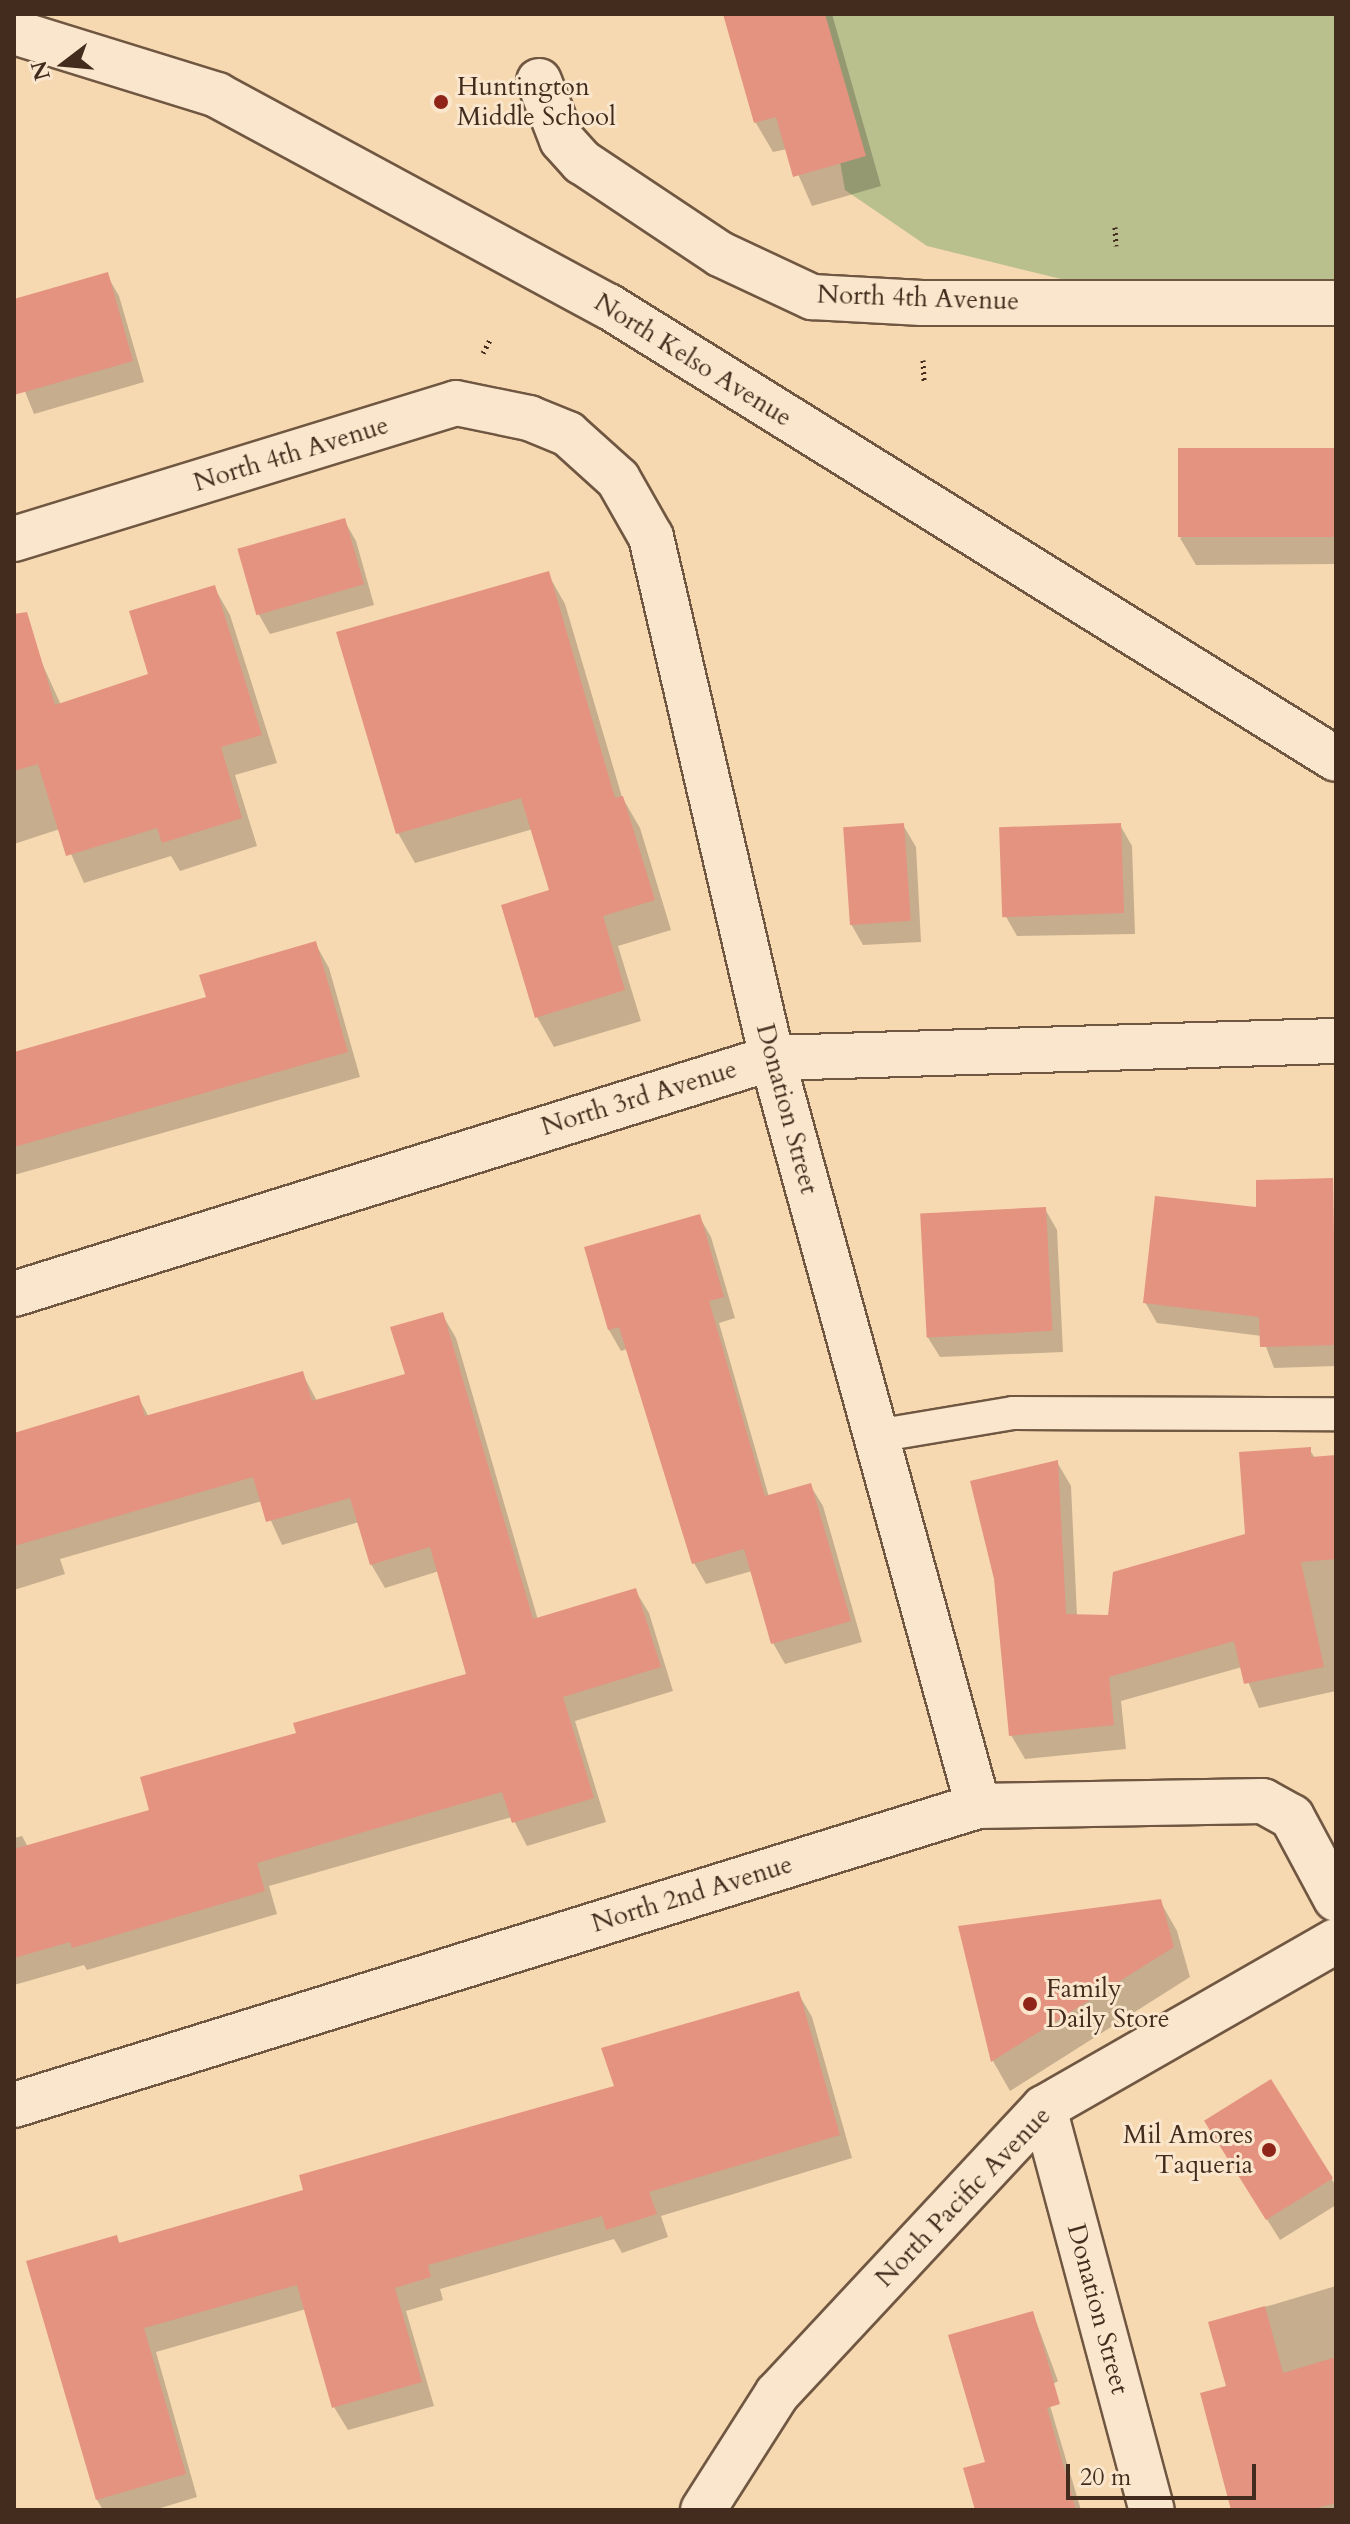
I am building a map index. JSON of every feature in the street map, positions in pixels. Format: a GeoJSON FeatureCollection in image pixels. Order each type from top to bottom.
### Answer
{"type":"FeatureCollection","features":[{"type":"Feature","properties":{"kind":"street","name":"North Kelso Avenue"},"geometry":{"type":"LineString","coordinates":[[14,32],[217,95],[608,306],[1336,759]]}},
{"type":"Feature","properties":{"kind":"street","name":"North 4th Avenue"},"geometry":{"type":"LineString","coordinates":[[539,81],[562,140],[582,162],[720,254],[812,297],[937,303],[1336,303]]}},
{"type":"Feature","properties":{"kind":"street","name":"North 4th Avenue"},"geometry":{"type":"LineString","coordinates":[[14,539],[456,403],[529,418],[568,434]]}},
{"type":"Feature","properties":{"kind":"street","name":"Donation Street"},"geometry":{"type":"LineString","coordinates":[[568,434],[618,479],[651,537],[772,1058],[978,1806]]}},
{"type":"Feature","properties":{"kind":"street","name":"North 3rd Avenue"},"geometry":{"type":"LineString","coordinates":[[14,1294],[772,1058],[1336,1041]]}},
{"type":"Feature","properties":{"kind":"street","name":"North 2nd Avenue"},"geometry":{"type":"LineString","coordinates":[[14,2105],[978,1806],[1263,1801],[1292,1817],[1336,1899]]}},
{"type":"Feature","properties":{"kind":"street","name":"North Pacific Avenue"},"geometry":{"type":"LineString","coordinates":[[703,2510],[777,2394],[1044,2108],[1336,1941]]}},
{"type":"Feature","properties":{"kind":"street","name":"Donation Street"},"geometry":{"type":"LineString","coordinates":[[1044,2108],[1152,2510]]}},
{"type":"Feature","properties":{"kind":"lane"},"geometry":{"type":"LineString","coordinates":[[876,1436],[1013,1413],[1336,1414]]}},
{"type":"Feature","properties":{"kind":"green space"},"geometry":{"type":"Polygon","coordinates":[[[814,14],[1336,14],[1336,291],[1069,281],[927,246],[845,190],[814,14]]]}},
{"type":"Feature","properties":{"kind":"building"},"geometry":{"type":"Polygon","coordinates":[[[723,14],[825,14],[866,156],[793,177],[776,117],[754,123],[723,14]]]}},
{"type":"Feature","properties":{"kind":"building"},"geometry":{"type":"Polygon","coordinates":[[[108,272],[133,361],[14,395],[14,299],[108,272]]]}},
{"type":"Feature","properties":{"kind":"building"},"geometry":{"type":"Polygon","coordinates":[[[1178,448],[1336,448],[1336,537],[1178,537],[1178,448]]]}},
{"type":"Feature","properties":{"kind":"building"},"geometry":{"type":"Polygon","coordinates":[[[345,518],[364,584],[256,615],[237,549],[345,518]]]}},
{"type":"Feature","properties":{"kind":"building"},"geometry":{"type":"Polygon","coordinates":[[[549,571],[615,798],[623,796],[655,900],[603,916],[625,990],[535,1018],[501,905],[549,890],[521,798],[396,834],[336,632],[549,571]]]}},
{"type":"Feature","properties":{"kind":"building"},"geometry":{"type":"Polygon","coordinates":[[[215,585],[262,735],[221,747],[242,818],[162,843],[157,828],[66,856],[38,764],[14,771],[14,614],[27,612],[55,705],[148,674],[129,611],[215,585]]]}},
{"type":"Feature","properties":{"kind":"building"},"geometry":{"type":"Polygon","coordinates":[[[904,823],[911,921],[850,925],[843,827],[904,823]]]}},
{"type":"Feature","properties":{"kind":"building"},"geometry":{"type":"Polygon","coordinates":[[[1121,823],[1124,913],[1002,917],[999,827],[1121,823]]]}},
{"type":"Feature","properties":{"kind":"building"},"geometry":{"type":"Polygon","coordinates":[[[316,941],[348,1052],[14,1147],[14,1052],[206,997],[199,975],[316,941]]]}},
{"type":"Feature","properties":{"kind":"building"},"geometry":{"type":"Polygon","coordinates":[[[1333,1178],[1336,1345],[1260,1347],[1259,1317],[1143,1303],[1155,1196],[1256,1207],[1256,1180],[1333,1178]]]}},
{"type":"Feature","properties":{"kind":"building"},"geometry":{"type":"Polygon","coordinates":[[[1046,1207],[1052,1331],[927,1337],[920,1214],[1046,1207]]]}},
{"type":"Feature","properties":{"kind":"building"},"geometry":{"type":"Polygon","coordinates":[[[700,1214],[724,1297],[709,1301],[765,1496],[811,1483],[851,1621],[771,1644],[744,1549],[692,1564],[619,1327],[608,1330],[584,1247],[700,1214]]]}},
{"type":"Feature","properties":{"kind":"building"},"geometry":{"type":"Polygon","coordinates":[[[443,1312],[533,1619],[636,1588],[661,1667],[563,1697],[594,1798],[512,1823],[502,1792],[257,1863],[265,1891],[72,1948],[70,1942],[14,1958],[14,1849],[149,1810],[140,1777],[296,1733],[293,1723],[466,1674],[430,1547],[370,1565],[350,1498],[266,1522],[253,1477],[14,1546],[14,1433],[139,1395],[145,1416],[303,1371],[312,1401],[405,1374],[390,1327],[443,1312]]]}},
{"type":"Feature","properties":{"kind":"building"},"geometry":{"type":"Polygon","coordinates":[[[1311,1447],[1311,1457],[1336,1455],[1336,1559],[1301,1562],[1324,1667],[1244,1684],[1234,1641],[1109,1677],[1114,1725],[1009,1736],[994,1579],[970,1481],[1058,1460],[1066,1614],[1108,1615],[1113,1572],[1245,1534],[1239,1452],[1311,1447]]]}},
{"type":"Feature","properties":{"kind":"building","name":"Family Daily Store"},"geometry":{"type":"Polygon","coordinates":[[[1161,1899],[1174,1947],[991,2062],[958,1926],[1161,1899]]]}},
{"type":"Feature","properties":{"kind":"building"},"geometry":{"type":"Polygon","coordinates":[[[799,1991],[840,2135],[649,2192],[657,2214],[606,2230],[602,2216],[428,2265],[431,2277],[395,2288],[422,2382],[332,2408],[297,2285],[144,2328],[186,2474],[96,2500],[26,2261],[117,2235],[119,2243],[303,2190],[299,2175],[614,2086],[601,2048],[799,1991]]]}},
{"type":"Feature","properties":{"kind":"building","name":"Mil Amores Taqueria"},"geometry":{"type":"Polygon","coordinates":[[[1271,2079],[1333,2178],[1266,2220],[1204,2121],[1271,2079]]]}},
{"type":"Feature","properties":{"kind":"building"},"geometry":{"type":"Polygon","coordinates":[[[1265,2306],[1283,2373],[1336,2357],[1336,2503],[1309,2510],[1231,2510],[1200,2393],[1226,2386],[1208,2322],[1265,2306]]]}},
{"type":"Feature","properties":{"kind":"building"},"geometry":{"type":"Polygon","coordinates":[[[1033,2311],[1060,2404],[1047,2408],[1076,2510],[975,2510],[963,2468],[985,2462],[948,2335],[1033,2311]]]}},
{"type":"Feature","properties":{"kind":"place","name":"Huntington Middle School"},"geometry":{"type":"Point","coordinates":[441,102]}},
{"type":"Feature","properties":{"kind":"place","name":"Family Daily Store"},"geometry":{"type":"Point","coordinates":[1030,2004]}},
{"type":"Feature","properties":{"kind":"place","name":"Mil Amores Taqueria"},"geometry":{"type":"Point","coordinates":[1269,2150]}}]}
